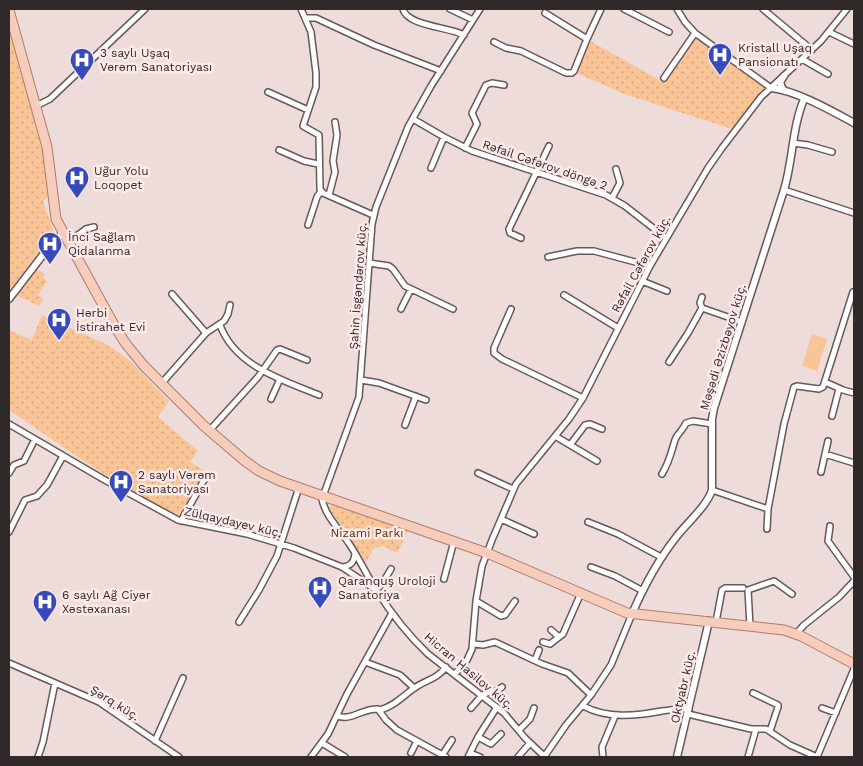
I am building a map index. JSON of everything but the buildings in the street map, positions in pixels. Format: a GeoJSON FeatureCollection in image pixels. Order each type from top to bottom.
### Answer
{"type":"FeatureCollection","features":[{"type":"Feature","properties":{"kind":"main road"},"geometry":{"type":"LineString","coordinates":[[9,10],[49,156],[54,214],[63,233],[123,340],[137,359],[209,430],[239,456],[259,471],[299,488],[487,553],[632,614],[713,621],[784,630],[796,634],[854,664]]}},
{"type":"Feature","properties":{"kind":"street"},"geometry":{"type":"LineString","coordinates":[[36,106],[50,99],[144,9]]}},
{"type":"Feature","properties":{"kind":"street"},"geometry":{"type":"LineString","coordinates":[[301,9],[311,32],[316,73],[316,87],[303,126],[319,135],[318,164],[321,191],[317,197],[308,225]]}},
{"type":"Feature","properties":{"kind":"street"},"geometry":{"type":"LineString","coordinates":[[403,9],[405,14],[414,20],[454,30],[464,35]]}},
{"type":"Feature","properties":{"kind":"street"},"geometry":{"type":"LineString","coordinates":[[450,9],[473,20]]}},
{"type":"Feature","properties":{"kind":"street","name":"Şahin İsgəndərov küç."},"geometry":{"type":"LineString","coordinates":[[323,496],[356,406],[361,380],[373,215],[413,119],[480,9]]}},
{"type":"Feature","properties":{"kind":"street"},"geometry":{"type":"LineString","coordinates":[[494,42],[506,48],[521,51],[569,74],[574,71],[601,9]]}},
{"type":"Feature","properties":{"kind":"street"},"geometry":{"type":"LineString","coordinates":[[624,9],[669,32]]}},
{"type":"Feature","properties":{"kind":"street"},"geometry":{"type":"LineString","coordinates":[[677,9],[695,33],[771,88],[786,91],[854,123]]}},
{"type":"Feature","properties":{"kind":"street"},"geometry":{"type":"LineString","coordinates":[[763,9],[812,50]]}},
{"type":"Feature","properties":{"kind":"street","name":"Rəfail Cəfərov küç."},"geometry":{"type":"LineString","coordinates":[[474,644],[476,601],[482,570],[487,553],[514,489],[524,473],[583,398],[650,266],[722,148],[761,97],[812,50],[847,9]]}},
{"type":"Feature","properties":{"kind":"street"},"geometry":{"type":"LineString","coordinates":[[545,13],[587,39]]}},
{"type":"Feature","properties":{"kind":"street"},"geometry":{"type":"LineString","coordinates":[[306,18],[316,18],[374,45],[441,71]]}},
{"type":"Feature","properties":{"kind":"street"},"geometry":{"type":"LineString","coordinates":[[829,32],[854,44]]}},
{"type":"Feature","properties":{"kind":"street"},"geometry":{"type":"LineString","coordinates":[[664,78],[695,33]]}},
{"type":"Feature","properties":{"kind":"street"},"geometry":{"type":"LineString","coordinates":[[802,59],[828,74]]}},
{"type":"Feature","properties":{"kind":"street"},"geometry":{"type":"LineString","coordinates":[[784,76],[780,85],[786,91]]}},
{"type":"Feature","properties":{"kind":"street"},"geometry":{"type":"LineString","coordinates":[[465,148],[477,124],[473,116],[473,108],[486,85],[492,83],[504,85]]}},
{"type":"Feature","properties":{"kind":"street"},"geometry":{"type":"LineString","coordinates":[[268,92],[308,110]]}},
{"type":"Feature","properties":{"kind":"street","name":"Məşədi Əzizbəyov küç."},"geometry":{"type":"LineString","coordinates":[[712,490],[712,424],[714,408],[784,190],[791,161],[797,117],[804,99]]}},
{"type":"Feature","properties":{"kind":"street","name":"Rəfail Cəfərov döngə 2"},"geometry":{"type":"LineString","coordinates":[[413,119],[465,148],[612,198],[635,213],[666,238]]}},
{"type":"Feature","properties":{"kind":"street"},"geometry":{"type":"LineString","coordinates":[[329,195],[335,172],[333,161],[337,135],[335,122]]}},
{"type":"Feature","properties":{"kind":"street"},"geometry":{"type":"LineString","coordinates":[[431,168],[444,137]]}},
{"type":"Feature","properties":{"kind":"street"},"geometry":{"type":"LineString","coordinates":[[793,143],[832,152]]}},
{"type":"Feature","properties":{"kind":"street"},"geometry":{"type":"LineString","coordinates":[[521,238],[510,233],[509,229],[549,146]]}},
{"type":"Feature","properties":{"kind":"street"},"geometry":{"type":"LineString","coordinates":[[279,150],[304,161],[318,164]]}},
{"type":"Feature","properties":{"kind":"street"},"geometry":{"type":"LineString","coordinates":[[612,198],[620,183],[616,169]]}},
{"type":"Feature","properties":{"kind":"street"},"geometry":{"type":"LineString","coordinates":[[784,190],[854,213]]}},
{"type":"Feature","properties":{"kind":"street"},"geometry":{"type":"LineString","coordinates":[[321,191],[373,215]]}},
{"type":"Feature","properties":{"kind":"street"},"geometry":{"type":"LineString","coordinates":[[68,242],[86,229],[94,227]]}},
{"type":"Feature","properties":{"kind":"street"},"geometry":{"type":"LineString","coordinates":[[9,298],[52,242],[63,233]]}},
{"type":"Feature","properties":{"kind":"street"},"geometry":{"type":"LineString","coordinates":[[548,256],[577,251],[594,251],[650,266]]}},
{"type":"Feature","properties":{"kind":"street"},"geometry":{"type":"LineString","coordinates":[[368,264],[385,265],[393,269],[401,282],[411,289],[453,309]]}},
{"type":"Feature","properties":{"kind":"street"},"geometry":{"type":"LineString","coordinates":[[642,281],[667,291]]}},
{"type":"Feature","properties":{"kind":"street"},"geometry":{"type":"LineString","coordinates":[[401,309],[411,289]]}},
{"type":"Feature","properties":{"kind":"street"},"geometry":{"type":"LineString","coordinates":[[767,529],[768,510],[784,424],[794,387],[819,389],[823,387],[853,292]]}},
{"type":"Feature","properties":{"kind":"street"},"geometry":{"type":"LineString","coordinates":[[172,294],[206,333]]}},
{"type":"Feature","properties":{"kind":"street"},"geometry":{"type":"LineString","coordinates":[[564,296],[618,328]]}},
{"type":"Feature","properties":{"kind":"street"},"geometry":{"type":"LineString","coordinates":[[669,362],[688,334],[702,308],[700,303],[702,297]]}},
{"type":"Feature","properties":{"kind":"street"},"geometry":{"type":"LineString","coordinates":[[161,384],[206,333],[220,325],[227,318],[230,305]]}},
{"type":"Feature","properties":{"kind":"street"},"geometry":{"type":"LineString","coordinates":[[702,308],[742,322]]}},
{"type":"Feature","properties":{"kind":"street"},"geometry":{"type":"LineString","coordinates":[[512,310],[494,348],[494,353],[502,360],[583,398]]}},
{"type":"Feature","properties":{"kind":"street"},"geometry":{"type":"LineString","coordinates":[[220,325],[225,338],[238,352],[263,370],[319,395]]}},
{"type":"Feature","properties":{"kind":"street"},"geometry":{"type":"LineString","coordinates":[[209,430],[263,370],[277,350],[280,349],[306,360]]}},
{"type":"Feature","properties":{"kind":"street"},"geometry":{"type":"LineString","coordinates":[[271,399],[280,379]]}},
{"type":"Feature","properties":{"kind":"street"},"geometry":{"type":"LineString","coordinates":[[361,380],[379,383],[426,400]]}},
{"type":"Feature","properties":{"kind":"street"},"geometry":{"type":"LineString","coordinates":[[825,382],[854,393]]}},
{"type":"Feature","properties":{"kind":"street"},"geometry":{"type":"LineString","coordinates":[[832,416],[839,388]]}},
{"type":"Feature","properties":{"kind":"street"},"geometry":{"type":"LineString","coordinates":[[405,425],[416,396]]}},
{"type":"Feature","properties":{"kind":"street"},"geometry":{"type":"LineString","coordinates":[[662,474],[669,463],[676,438],[686,423],[692,421],[712,424]]}},
{"type":"Feature","properties":{"kind":"street","name":"Zülqaydayev küç."},"geometry":{"type":"LineString","coordinates":[[9,424],[181,521],[281,543],[342,567],[376,590]]}},
{"type":"Feature","properties":{"kind":"street"},"geometry":{"type":"LineString","coordinates":[[570,445],[587,424],[602,429]]}},
{"type":"Feature","properties":{"kind":"street"},"geometry":{"type":"LineString","coordinates":[[555,436],[597,461]]}},
{"type":"Feature","properties":{"kind":"street"},"geometry":{"type":"LineString","coordinates":[[9,473],[15,464],[24,462],[35,439]]}},
{"type":"Feature","properties":{"kind":"street"},"geometry":{"type":"LineString","coordinates":[[820,472],[828,441]]}},
{"type":"Feature","properties":{"kind":"street"},"geometry":{"type":"LineString","coordinates":[[825,454],[854,463]]}},
{"type":"Feature","properties":{"kind":"street"},"geometry":{"type":"LineString","coordinates":[[9,532],[25,500],[37,496],[47,485],[63,456]]}},
{"type":"Feature","properties":{"kind":"street"},"geometry":{"type":"LineString","coordinates":[[478,473],[514,489]]}},
{"type":"Feature","properties":{"kind":"street"},"geometry":{"type":"LineString","coordinates":[[181,521],[204,480]]}},
{"type":"Feature","properties":{"kind":"street"},"geometry":{"type":"LineString","coordinates":[[239,622],[266,578],[281,543],[299,488]]}},
{"type":"Feature","properties":{"kind":"street"},"geometry":{"type":"LineString","coordinates":[[544,757],[566,725],[591,695],[614,659],[643,590],[661,557],[712,490],[768,510]]}},
{"type":"Feature","properties":{"kind":"street","name":"Hicran Hasilov küç."},"geometry":{"type":"LineString","coordinates":[[323,496],[327,512],[392,613],[423,649],[497,707],[544,757]]}},
{"type":"Feature","properties":{"kind":"street"},"geometry":{"type":"LineString","coordinates":[[501,518],[534,534]]}},
{"type":"Feature","properties":{"kind":"street"},"geometry":{"type":"LineString","coordinates":[[588,522],[626,538],[661,557]]}},
{"type":"Feature","properties":{"kind":"street"},"geometry":{"type":"LineString","coordinates":[[830,526],[828,541],[854,577]]}},
{"type":"Feature","properties":{"kind":"street"},"geometry":{"type":"LineString","coordinates":[[444,579],[454,541]]}},
{"type":"Feature","properties":{"kind":"street"},"geometry":{"type":"LineString","coordinates":[[342,567],[352,564],[355,553]]}},
{"type":"Feature","properties":{"kind":"street"},"geometry":{"type":"LineString","coordinates":[[591,567],[643,590]]}},
{"type":"Feature","properties":{"kind":"street"},"geometry":{"type":"LineString","coordinates":[[376,590],[391,570]]}},
{"type":"Feature","properties":{"kind":"street"},"geometry":{"type":"LineString","coordinates":[[750,626],[748,590],[774,581],[792,594]]}},
{"type":"Feature","properties":{"kind":"street"},"geometry":{"type":"LineString","coordinates":[[796,634],[804,625],[839,597],[854,581]]}},
{"type":"Feature","properties":{"kind":"street"},"geometry":{"type":"LineString","coordinates":[[713,621],[722,590],[725,588],[742,588]]}},
{"type":"Feature","properties":{"kind":"street"},"geometry":{"type":"LineString","coordinates":[[543,642],[550,644],[563,634],[581,593]]}},
{"type":"Feature","properties":{"kind":"street"},"geometry":{"type":"LineString","coordinates":[[476,601],[503,616],[515,601]]}},
{"type":"Feature","properties":{"kind":"street"},"geometry":{"type":"LineString","coordinates":[[311,757],[322,743],[392,613]]}},
{"type":"Feature","properties":{"kind":"street","name":"Oktyabr küç."},"geometry":{"type":"LineString","coordinates":[[677,757],[713,621]]}},
{"type":"Feature","properties":{"kind":"street"},"geometry":{"type":"LineString","coordinates":[[552,630],[559,636]]}},
{"type":"Feature","properties":{"kind":"street"},"geometry":{"type":"LineString","coordinates":[[455,674],[469,657],[474,644],[483,645],[495,642],[568,674],[591,695]]}},
{"type":"Feature","properties":{"kind":"street"},"geometry":{"type":"LineString","coordinates":[[535,660],[539,650]]}},
{"type":"Feature","properties":{"kind":"street"},"geometry":{"type":"LineString","coordinates":[[365,662],[400,675],[414,688]]}},
{"type":"Feature","properties":{"kind":"street","name":"Şərq küç."},"geometry":{"type":"LineString","coordinates":[[9,663],[99,702],[179,757]]}},
{"type":"Feature","properties":{"kind":"street"},"geometry":{"type":"LineString","coordinates":[[337,716],[347,718],[373,709],[380,710],[391,706],[414,688],[437,677],[446,667]]}},
{"type":"Feature","properties":{"kind":"street"},"geometry":{"type":"LineString","coordinates":[[582,706],[596,712],[615,716],[642,715],[682,708],[756,729],[766,729],[790,745],[817,757],[854,669]]}},
{"type":"Feature","properties":{"kind":"street"},"geometry":{"type":"LineString","coordinates":[[155,741],[182,678]]}},
{"type":"Feature","properties":{"kind":"street"},"geometry":{"type":"LineString","coordinates":[[38,757],[43,742],[50,699],[55,683]]}},
{"type":"Feature","properties":{"kind":"street"},"geometry":{"type":"LineString","coordinates":[[471,708],[482,695],[502,687]]}},
{"type":"Feature","properties":{"kind":"street"},"geometry":{"type":"LineString","coordinates":[[753,693],[778,705],[770,731]]}},
{"type":"Feature","properties":{"kind":"street"},"geometry":{"type":"LineString","coordinates":[[480,757],[469,755],[497,707]]}},
{"type":"Feature","properties":{"kind":"street"},"geometry":{"type":"LineString","coordinates":[[518,730],[530,718],[534,708]]}},
{"type":"Feature","properties":{"kind":"street"},"geometry":{"type":"LineString","coordinates":[[822,708],[836,713]]}},
{"type":"Feature","properties":{"kind":"street"},"geometry":{"type":"LineString","coordinates":[[380,710],[393,728],[444,756],[452,740]]}},
{"type":"Feature","properties":{"kind":"street"},"geometry":{"type":"LineString","coordinates":[[603,757],[602,746],[615,716]]}},
{"type":"Feature","properties":{"kind":"street"},"geometry":{"type":"LineString","coordinates":[[748,757],[756,729]]}},
{"type":"Feature","properties":{"kind":"street"},"geometry":{"type":"LineString","coordinates":[[478,737],[491,744],[501,734]]}},
{"type":"Feature","properties":{"kind":"street"},"geometry":{"type":"LineString","coordinates":[[410,753],[417,741]]}},
{"type":"Feature","properties":{"kind":"street"},"geometry":{"type":"LineString","coordinates":[[322,743],[345,757]]}},
{"type":"Feature","properties":{"kind":"street"},"geometry":{"type":"LineString","coordinates":[[518,757],[530,743]]}},
{"type":"Feature","properties":{"kind":"green space"},"geometry":{"type":"Polygon","coordinates":[[[9,26],[45,162],[48,196],[43,202],[53,229],[51,236],[9,291],[9,26]]]}},
{"type":"Feature","properties":{"kind":"green space"},"geometry":{"type":"Polygon","coordinates":[[[695,37],[766,88],[732,129],[627,95],[576,73],[590,41],[663,82],[695,37]]]}},
{"type":"Feature","properties":{"kind":"green space"},"geometry":{"type":"Polygon","coordinates":[[[36,268],[45,275],[43,278],[47,281],[38,295],[44,299],[39,306],[18,296],[18,292],[36,268]]]}},
{"type":"Feature","properties":{"kind":"green space"},"geometry":{"type":"Polygon","coordinates":[[[42,315],[110,346],[130,361],[169,401],[158,417],[198,451],[190,462],[206,472],[180,516],[114,480],[9,410],[9,330],[32,340],[42,315]]]}},
{"type":"Feature","properties":{"kind":"green space"},"geometry":{"type":"Polygon","coordinates":[[[812,334],[827,339],[817,371],[802,366],[812,334]]]}},
{"type":"Feature","properties":{"kind":"green space","name":"Nizami Parkı"},"geometry":{"type":"Polygon","coordinates":[[[333,502],[408,531],[397,553],[383,546],[374,548],[366,562],[329,508],[333,502]]]}},
{"type":"Feature","properties":{"kind":"place","name":"Kristall Uşaq Pansionatı"},"geometry":{"type":"Point","coordinates":[720,76]}},
{"type":"Feature","properties":{"kind":"place","name":"3 saylı Uşaq Vərəm Sanatoriyası"},"geometry":{"type":"Point","coordinates":[82,81]}},
{"type":"Feature","properties":{"kind":"place","name":"Uğur Yolu Loqopet"},"geometry":{"type":"Point","coordinates":[77,199]}},
{"type":"Feature","properties":{"kind":"place","name":"İnci Sağlam Qidalanma"},"geometry":{"type":"Point","coordinates":[50,265]}},
{"type":"Feature","properties":{"kind":"place","name":"Hərbi İstirahət Evi"},"geometry":{"type":"Point","coordinates":[59,341]}},
{"type":"Feature","properties":{"kind":"place","name":"2 saylı Vərəm Sanatoriyası"},"geometry":{"type":"Point","coordinates":[121,503]}},
{"type":"Feature","properties":{"kind":"place","name":"Qaranquş Uroloji Sanatoriya"},"geometry":{"type":"Point","coordinates":[320,609]}},
{"type":"Feature","properties":{"kind":"place","name":"6 saylı Ağ Ciyər Xəstəxanası"},"geometry":{"type":"Point","coordinates":[45,623]}}]}
